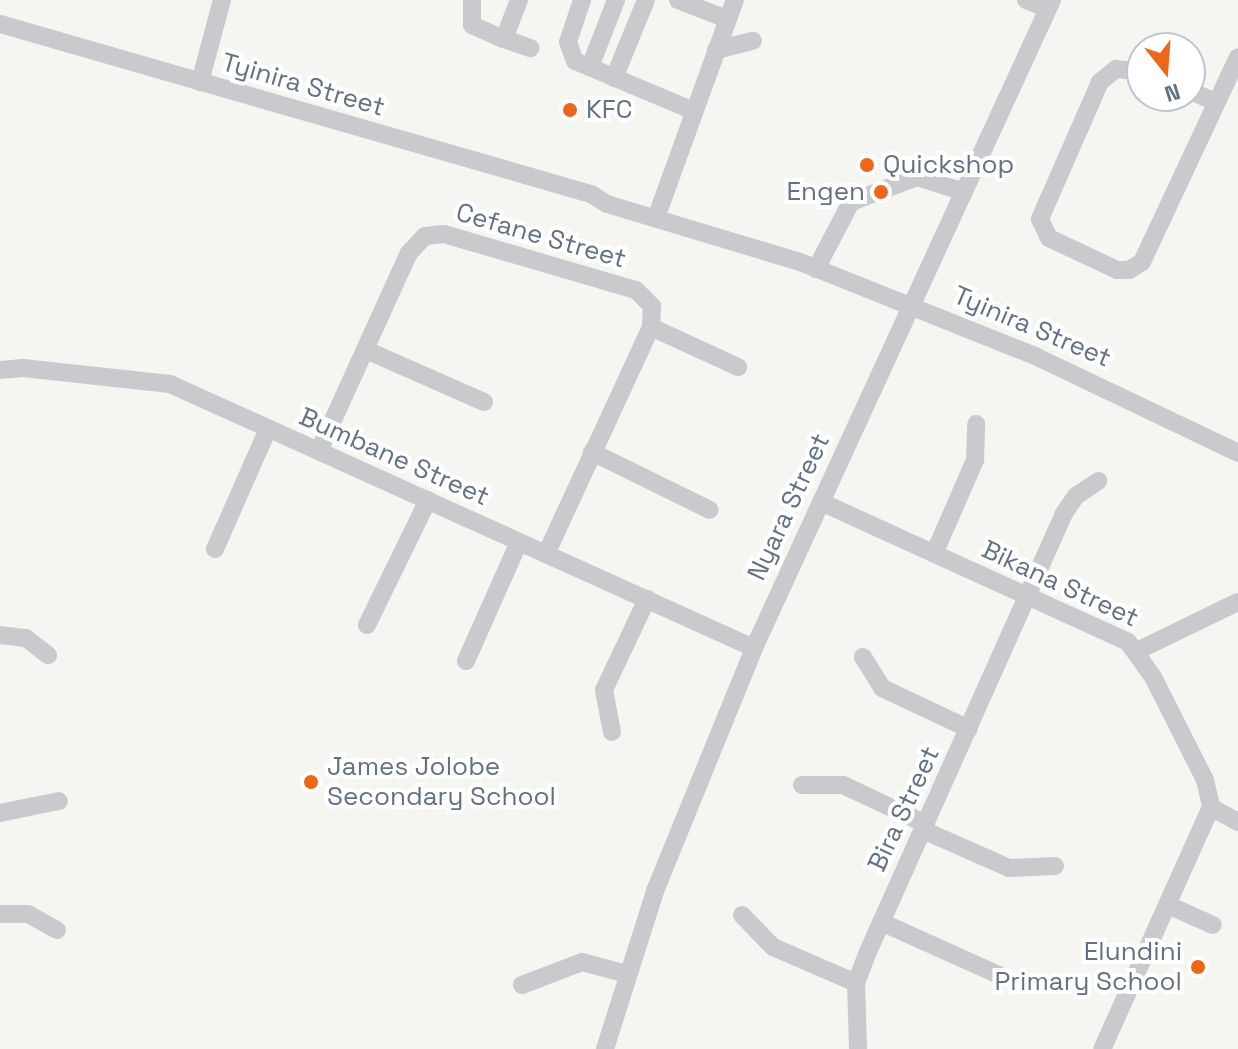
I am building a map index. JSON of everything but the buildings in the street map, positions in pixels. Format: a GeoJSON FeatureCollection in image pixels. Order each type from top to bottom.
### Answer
{"type":"FeatureCollection","features":[{"type":"Feature","properties":{"kind":"street"},"geometry":{"type":"LineString","coordinates":[[200,82],[222,0]]}},
{"type":"Feature","properties":{"kind":"street"},"geometry":{"type":"LineString","coordinates":[[472,0],[472,25],[530,48]]}},
{"type":"Feature","properties":{"kind":"street"},"geometry":{"type":"LineString","coordinates":[[504,39],[519,0]]}},
{"type":"Feature","properties":{"kind":"street"},"geometry":{"type":"LineString","coordinates":[[582,0],[568,42],[575,61],[694,111]]}},
{"type":"Feature","properties":{"kind":"street"},"geometry":{"type":"LineString","coordinates":[[590,67],[616,0]]}},
{"type":"Feature","properties":{"kind":"street"},"geometry":{"type":"LineString","coordinates":[[614,78],[646,0]]}},
{"type":"Feature","properties":{"kind":"street"},"geometry":{"type":"LineString","coordinates":[[678,0],[727,19]]}},
{"type":"Feature","properties":{"kind":"street"},"geometry":{"type":"LineString","coordinates":[[658,213],[735,0]]}},
{"type":"Feature","properties":{"kind":"street"},"geometry":{"type":"LineString","coordinates":[[1026,0],[1049,5]]}},
{"type":"Feature","properties":{"kind":"street","name":"Nyara Street"},"geometry":{"type":"LineString","coordinates":[[605,1049],[627,974],[754,648],[1049,5]]}},
{"type":"Feature","properties":{"kind":"street","name":"Tyinira Street"},"geometry":{"type":"LineString","coordinates":[[0,24],[658,213],[912,304],[1122,394],[1238,453]]}},
{"type":"Feature","properties":{"kind":"street"},"geometry":{"type":"LineString","coordinates":[[716,50],[753,41]]}},
{"type":"Feature","properties":{"kind":"street"},"geometry":{"type":"LineString","coordinates":[[1126,70],[1116,69],[1100,82],[1041,211],[1040,226],[1049,238],[1106,267],[1129,270],[1142,262],[1238,57]]}},
{"type":"Feature","properties":{"kind":"street"},"geometry":{"type":"LineString","coordinates":[[1206,98],[1216,102]]}},
{"type":"Feature","properties":{"kind":"street"},"geometry":{"type":"LineString","coordinates":[[808,265],[851,202],[917,177],[964,192]]}},
{"type":"Feature","properties":{"kind":"street","name":"Cefane Street"},"geometry":{"type":"LineString","coordinates":[[319,451],[409,253],[434,234],[636,290],[652,306],[651,327]]}},
{"type":"Feature","properties":{"kind":"street"},"geometry":{"type":"LineString","coordinates":[[546,554],[651,327],[738,367]]}},
{"type":"Feature","properties":{"kind":"street"},"geometry":{"type":"LineString","coordinates":[[366,350],[484,402]]}},
{"type":"Feature","properties":{"kind":"street","name":"Bumbane Street"},"geometry":{"type":"LineString","coordinates":[[0,370],[154,380],[319,451],[754,648]]}},
{"type":"Feature","properties":{"kind":"street"},"geometry":{"type":"LineString","coordinates":[[934,554],[975,460],[976,424]]}},
{"type":"Feature","properties":{"kind":"street"},"geometry":{"type":"LineString","coordinates":[[215,549],[268,429]]}},
{"type":"Feature","properties":{"kind":"street"},"geometry":{"type":"LineString","coordinates":[[592,452],[710,510]]}},
{"type":"Feature","properties":{"kind":"street","name":"Bira Street"},"geometry":{"type":"LineString","coordinates":[[858,1049],[856,983],[881,922],[1069,505],[1098,481]]}},
{"type":"Feature","properties":{"kind":"street"},"geometry":{"type":"LineString","coordinates":[[367,625],[428,500]]}},
{"type":"Feature","properties":{"kind":"street","name":"Bikana Street"},"geometry":{"type":"LineString","coordinates":[[821,502],[1139,650],[1205,780],[1211,807]]}},
{"type":"Feature","properties":{"kind":"street"},"geometry":{"type":"LineString","coordinates":[[466,661],[519,542]]}},
{"type":"Feature","properties":{"kind":"street"},"geometry":{"type":"LineString","coordinates":[[612,732],[604,690],[647,599]]}},
{"type":"Feature","properties":{"kind":"street"},"geometry":{"type":"LineString","coordinates":[[1139,650],[1238,602]]}},
{"type":"Feature","properties":{"kind":"street"},"geometry":{"type":"LineString","coordinates":[[0,635],[26,638],[48,655]]}},
{"type":"Feature","properties":{"kind":"street"},"geometry":{"type":"LineString","coordinates":[[863,657],[882,688],[969,729]]}},
{"type":"Feature","properties":{"kind":"street"},"geometry":{"type":"LineString","coordinates":[[802,785],[843,785],[1009,868],[1055,866]]}},
{"type":"Feature","properties":{"kind":"street"},"geometry":{"type":"LineString","coordinates":[[0,813],[59,801]]}},
{"type":"Feature","properties":{"kind":"street"},"geometry":{"type":"LineString","coordinates":[[1102,1049],[1211,807],[1238,822]]}},
{"type":"Feature","properties":{"kind":"street"},"geometry":{"type":"LineString","coordinates":[[1168,905],[1213,925]]}},
{"type":"Feature","properties":{"kind":"street"},"geometry":{"type":"LineString","coordinates":[[0,914],[28,914],[57,930]]}},
{"type":"Feature","properties":{"kind":"street"},"geometry":{"type":"LineString","coordinates":[[742,915],[773,947],[856,983]]}},
{"type":"Feature","properties":{"kind":"street"},"geometry":{"type":"LineString","coordinates":[[881,922],[999,975]]}},
{"type":"Feature","properties":{"kind":"street"},"geometry":{"type":"LineString","coordinates":[[522,985],[582,962],[627,974]]}},
{"type":"Feature","properties":{"kind":"place","name":"KFC"},"geometry":{"type":"Point","coordinates":[570,110]}},
{"type":"Feature","properties":{"kind":"place","name":"Quickshop"},"geometry":{"type":"Point","coordinates":[867,165]}},
{"type":"Feature","properties":{"kind":"place","name":"Engen"},"geometry":{"type":"Point","coordinates":[881,192]}},
{"type":"Feature","properties":{"kind":"place","name":"James Jolobe Secondary School"},"geometry":{"type":"Point","coordinates":[311,782]}},
{"type":"Feature","properties":{"kind":"place","name":"Elundini Primary School"},"geometry":{"type":"Point","coordinates":[1198,967]}}]}
